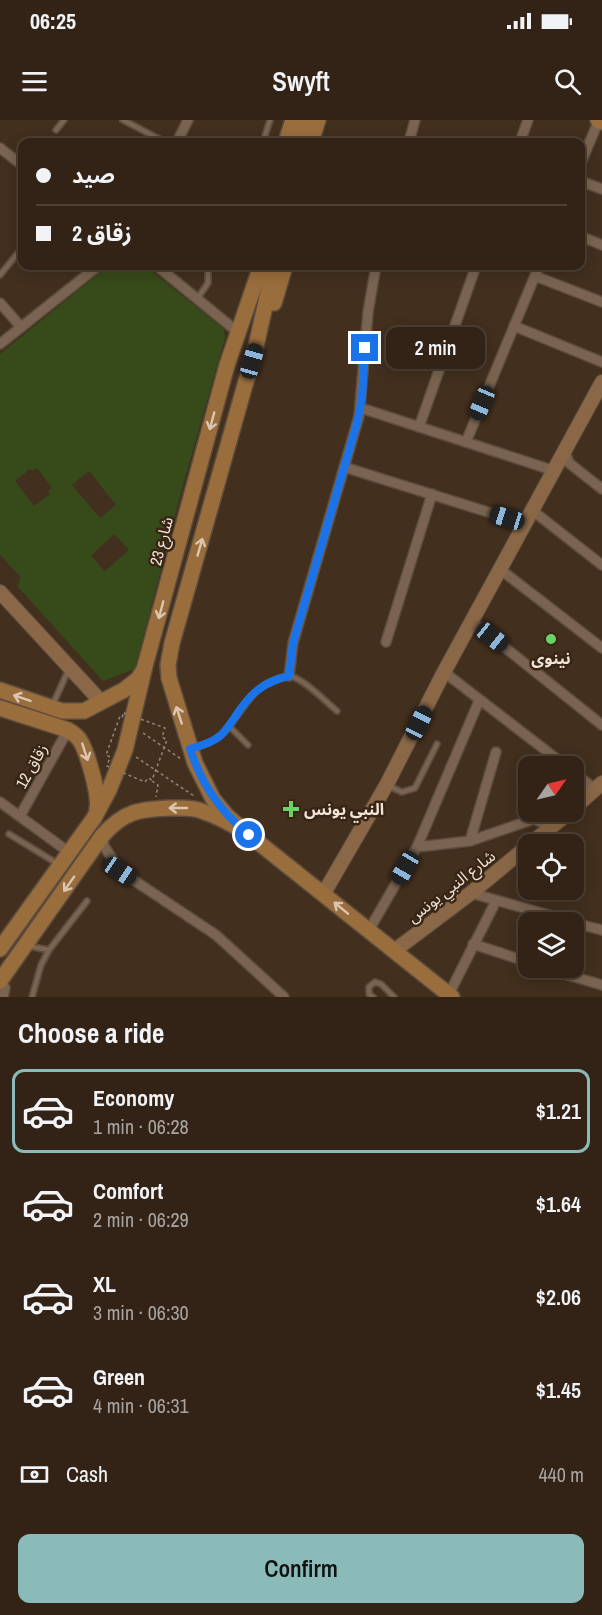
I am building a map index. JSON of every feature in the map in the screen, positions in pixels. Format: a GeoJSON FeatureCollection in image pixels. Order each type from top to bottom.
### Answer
{"type":"FeatureCollection","features":[{"type":"Feature","properties":{"kind":"main road"},"geometry":{"type":"LineString","coordinates":[[287,138],[293,120]]}},
{"type":"Feature","properties":{"kind":"main road"},"geometry":{"type":"LineString","coordinates":[[299,138],[304,120]]}},
{"type":"Feature","properties":{"kind":"main road"},"geometry":{"type":"LineString","coordinates":[[312,138],[318,120]]}},
{"type":"Feature","properties":{"kind":"main road"},"geometry":{"type":"LineString","coordinates":[[322,138],[328,120]]}},
{"type":"Feature","properties":{"kind":"main road"},"geometry":{"type":"LineString","coordinates":[[227,365],[234,329],[265,270]]}},
{"type":"Feature","properties":{"kind":"main road"},"geometry":{"type":"LineString","coordinates":[[227,365],[265,270]]}},
{"type":"Feature","properties":{"kind":"main road"},"geometry":{"type":"LineString","coordinates":[[267,270],[262,322],[168,664],[186,754],[213,799],[227,816],[450,996]]}},
{"type":"Feature","properties":{"kind":"main road","name":"شارع 23"},"geometry":{"type":"LineString","coordinates":[[0,949],[94,818],[117,770],[133,722],[145,666],[227,365]]}},
{"type":"Feature","properties":{"kind":"main road"},"geometry":{"type":"LineString","coordinates":[[0,690],[51,708],[74,712],[91,708],[132,685],[145,666]]}},
{"type":"Feature","properties":{"kind":"main road"},"geometry":{"type":"LineString","coordinates":[[0,708],[68,730],[81,741],[96,787],[98,805],[94,818]]}},
{"type":"Feature","properties":{"kind":"main road"},"geometry":{"type":"LineString","coordinates":[[0,982],[102,836],[114,823],[127,814],[154,808],[198,810],[235,826],[249,835]]}},
{"type":"Feature","properties":{"kind":"street"},"geometry":{"type":"LineString","coordinates":[[179,138],[188,120]]}},
{"type":"Feature","properties":{"kind":"street"},"geometry":{"type":"LineString","coordinates":[[410,138],[416,120]]}},
{"type":"Feature","properties":{"kind":"street"},"geometry":{"type":"LineString","coordinates":[[521,138],[528,120]]}},
{"type":"Feature","properties":{"kind":"street"},"geometry":{"type":"LineString","coordinates":[[585,154],[600,121]]}},
{"type":"Feature","properties":{"kind":"street"},"geometry":{"type":"LineString","coordinates":[[0,148],[18,162]]}},
{"type":"Feature","properties":{"kind":"street"},"geometry":{"type":"LineString","coordinates":[[585,183],[602,189]]}},
{"type":"Feature","properties":{"kind":"street"},"geometry":{"type":"LineString","coordinates":[[585,238],[602,245]]}},
{"type":"Feature","properties":{"kind":"street"},"geometry":{"type":"LineString","coordinates":[[0,344],[93,270]]}},
{"type":"Feature","properties":{"kind":"street"},"geometry":{"type":"LineString","coordinates":[[161,270],[234,329]]}},
{"type":"Feature","properties":{"kind":"street"},"geometry":{"type":"LineString","coordinates":[[289,676],[293,643],[361,408],[368,312],[375,270]]}},
{"type":"Feature","properties":{"kind":"street"},"geometry":{"type":"LineString","coordinates":[[419,427],[475,270]]}},
{"type":"Feature","properties":{"kind":"street"},"geometry":{"type":"LineString","coordinates":[[466,442],[537,270]]}},
{"type":"Feature","properties":{"kind":"street"},"geometry":{"type":"LineString","coordinates":[[535,276],[602,302]]}},
{"type":"Feature","properties":{"kind":"street"},"geometry":{"type":"LineString","coordinates":[[0,303],[21,327]]}},
{"type":"Feature","properties":{"kind":"street"},"geometry":{"type":"LineString","coordinates":[[514,326],[602,362]]}},
{"type":"Feature","properties":{"kind":"street"},"geometry":{"type":"LineString","coordinates":[[324,893],[387,784],[444,672],[601,386]]}},
{"type":"Feature","properties":{"kind":"street"},"geometry":{"type":"LineString","coordinates":[[361,408],[555,471]]}},
{"type":"Feature","properties":{"kind":"street"},"geometry":{"type":"LineString","coordinates":[[565,452],[568,463],[602,489]]}},
{"type":"Feature","properties":{"kind":"street"},"geometry":{"type":"LineString","coordinates":[[344,467],[432,495],[530,517],[602,565]]}},
{"type":"Feature","properties":{"kind":"street"},"geometry":{"type":"LineString","coordinates":[[386,642],[432,495]]}},
{"type":"Feature","properties":{"kind":"street"},"geometry":{"type":"LineString","coordinates":[[501,570],[602,648]]}},
{"type":"Feature","properties":{"kind":"street"},"geometry":{"type":"LineString","coordinates":[[0,592],[97,698],[96,704],[91,708]]}},
{"type":"Feature","properties":{"kind":"street"},"geometry":{"type":"LineString","coordinates":[[473,622],[602,725]]}},
{"type":"Feature","properties":{"kind":"street"},"geometry":{"type":"LineString","coordinates":[[444,672],[553,756]]}},
{"type":"Feature","properties":{"kind":"street"},"geometry":{"type":"LineString","coordinates":[[369,930],[417,847],[479,701]]}},
{"type":"Feature","properties":{"kind":"street","name":"زقاق 12"},"geometry":{"type":"LineString","coordinates":[[21,816],[68,730]]}},
{"type":"Feature","properties":{"kind":"street"},"geometry":{"type":"LineString","coordinates":[[470,841],[496,752]]}},
{"type":"Feature","properties":{"kind":"street"},"geometry":{"type":"LineString","coordinates":[[584,778],[599,786]]}},
{"type":"Feature","properties":{"kind":"street","name":"شارع النبي يونس"},"geometry":{"type":"LineString","coordinates":[[584,799],[599,786]]}},
{"type":"Feature","properties":{"kind":"street"},"geometry":{"type":"LineString","coordinates":[[0,802],[21,816],[65,860]]}},
{"type":"Feature","properties":{"kind":"street"},"geometry":{"type":"LineString","coordinates":[[417,847],[470,841],[534,819],[551,827]]}},
{"type":"Feature","properties":{"kind":"street","name":"شارع النبي يونس"},"geometry":{"type":"LineString","coordinates":[[542,834],[557,822]]}},
{"type":"Feature","properties":{"kind":"street"},"geometry":{"type":"LineString","coordinates":[[102,836],[104,846],[120,871],[216,935],[284,997]]}},
{"type":"Feature","properties":{"kind":"street","name":"شارع النبي يونس"},"geometry":{"type":"LineString","coordinates":[[394,951],[518,854]]}},
{"type":"Feature","properties":{"kind":"street"},"geometry":{"type":"LineString","coordinates":[[471,893],[536,912]]}},
{"type":"Feature","properties":{"kind":"street"},"geometry":{"type":"LineString","coordinates":[[450,996],[473,944],[496,901]]}},
{"type":"Feature","properties":{"kind":"street"},"geometry":{"type":"LineString","coordinates":[[584,925],[602,930]]}},
{"type":"Feature","properties":{"kind":"street"},"geometry":{"type":"LineString","coordinates":[[473,944],[518,959]]}},
{"type":"Feature","properties":{"kind":"street"},"geometry":{"type":"LineString","coordinates":[[578,978],[602,985]]}},
{"type":"Feature","properties":{"kind":"street"},"geometry":{"type":"LineString","coordinates":[[0,982],[5,988],[3,997]]}},
{"type":"Feature","properties":{"kind":"lane"},"geometry":{"type":"LineString","coordinates":[[56,130],[64,120]]}},
{"type":"Feature","properties":{"kind":"lane"},"geometry":{"type":"LineString","coordinates":[[123,120],[157,138]]}},
{"type":"Feature","properties":{"kind":"lane"},"geometry":{"type":"LineString","coordinates":[[264,138],[270,120]]}},
{"type":"Feature","properties":{"kind":"lane"},"geometry":{"type":"LineString","coordinates":[[0,275],[18,253]]}},
{"type":"Feature","properties":{"kind":"lane"},"geometry":{"type":"LineString","coordinates":[[197,298],[208,283],[208,270]]}},
{"type":"Feature","properties":{"kind":"lane"},"geometry":{"type":"LineString","coordinates":[[51,708],[69,668]]}},
{"type":"Feature","properties":{"kind":"lane"},"geometry":{"type":"LineString","coordinates":[[186,754],[212,741],[229,726],[245,703],[261,686],[274,680],[289,676],[299,680],[337,711]]}},
{"type":"Feature","properties":{"kind":"lane"},"geometry":{"type":"LineString","coordinates":[[229,726],[248,745]]}},
{"type":"Feature","properties":{"kind":"lane"},"geometry":{"type":"LineString","coordinates":[[387,784],[402,792],[415,788],[437,744]]}},
{"type":"Feature","properties":{"kind":"lane"},"geometry":{"type":"LineString","coordinates":[[9,834],[65,860]]}},
{"type":"Feature","properties":{"kind":"lane"},"geometry":{"type":"LineString","coordinates":[[32,997],[41,965],[49,950],[87,901]]}},
{"type":"Feature","properties":{"kind":"lane"},"geometry":{"type":"LineString","coordinates":[[25,945],[49,950]]}},
{"type":"Feature","properties":{"kind":"lane"},"geometry":{"type":"LineString","coordinates":[[373,997],[369,994],[369,987],[375,982],[381,984],[394,997]]}},
{"type":"Feature","properties":{"kind":"path"},"geometry":{"type":"LineString","coordinates":[[114,733],[120,716],[122,717],[124,713],[133,722],[165,728],[162,736],[167,740],[161,756]]}},
{"type":"Feature","properties":{"kind":"path"},"geometry":{"type":"LineString","coordinates":[[149,737],[164,746],[186,754]]}},
{"type":"Feature","properties":{"kind":"path"},"geometry":{"type":"LineString","coordinates":[[152,780],[158,785],[154,808]]}},
{"type":"Feature","properties":{"kind":"green space"},"geometry":{"type":"Polygon","coordinates":[[[103,270],[150,270],[224,329],[225,338],[183,485],[135,669],[103,681],[17,586],[20,576],[0,555],[0,354],[103,270]],[[37,468],[32,471],[30,469],[15,481],[34,506],[50,494],[48,491],[52,488],[37,468]],[[89,471],[72,485],[100,518],[116,505],[89,471]],[[114,534],[91,556],[105,571],[129,550],[114,534]]]}},
{"type":"Feature","properties":{"kind":"place","name":"نينوى"},"geometry":{"type":"Point","coordinates":[551,639]}},
{"type":"Feature","properties":{"kind":"place","name":"النبي يونس"},"geometry":{"type":"Point","coordinates":[291,809]}},
{"type":"Feature","properties":{"kind":"route"},"geometry":{"type":"LineString","coordinates":[[249,835],[227,816],[213,799],[190,749],[220,736],[261,686],[289,676],[293,643],[359,416],[365,348]]}}]}
